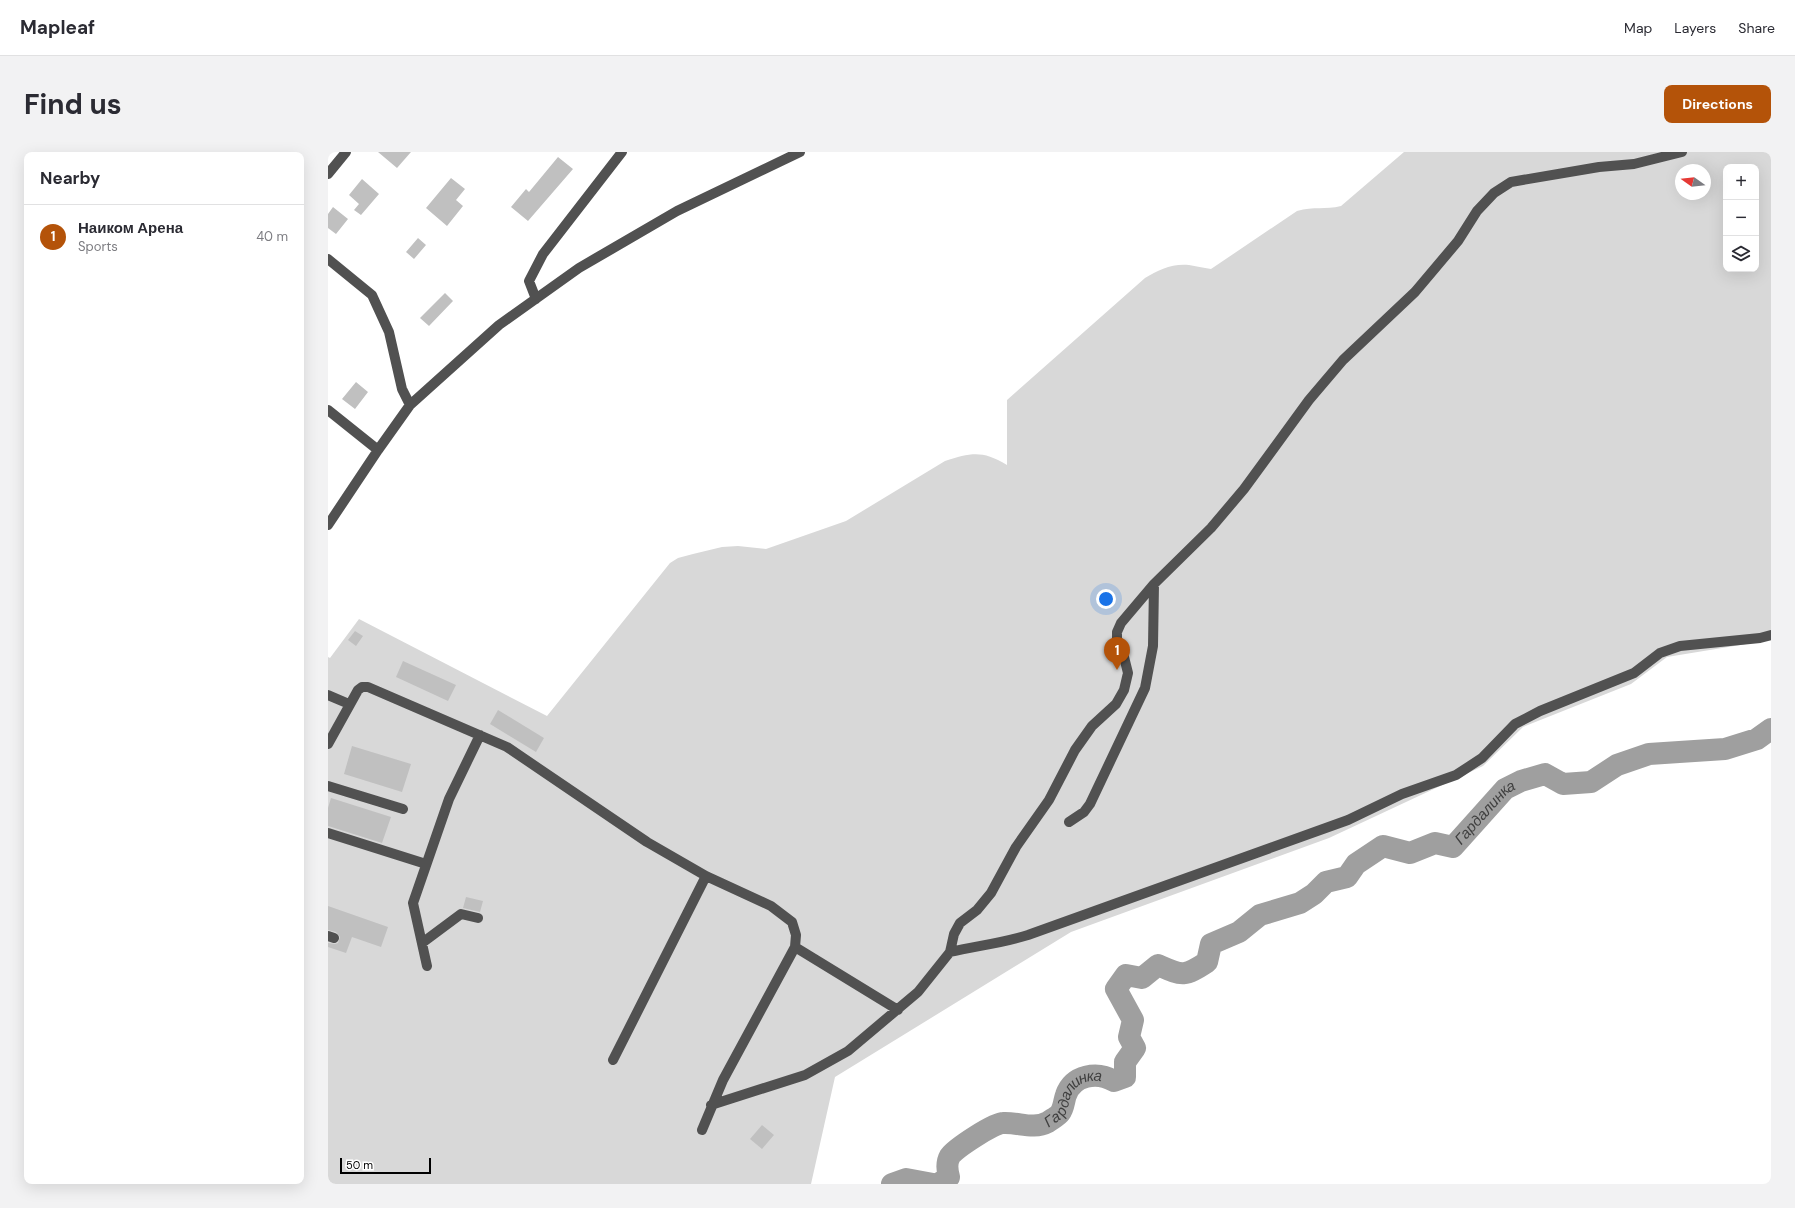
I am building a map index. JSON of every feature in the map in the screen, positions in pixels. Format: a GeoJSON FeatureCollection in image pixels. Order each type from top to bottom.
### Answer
{"type":"FeatureCollection","features":[{"type":"Feature","properties":{"kind":"street"},"geometry":{"type":"LineString","coordinates":[[328,174],[346,152]]}},
{"type":"Feature","properties":{"kind":"street"},"geometry":{"type":"LineString","coordinates":[[536,298],[529,281],[543,254],[622,152]]}},
{"type":"Feature","properties":{"kind":"street"},"geometry":{"type":"LineString","coordinates":[[328,524],[410,405],[499,325],[579,268],[678,212],[800,152]]}},
{"type":"Feature","properties":{"kind":"street"},"geometry":{"type":"LineString","coordinates":[[711,1105],[806,1075],[848,1051],[918,992],[950,952],[954,934],[960,923],[977,910],[991,893],[1016,847],[1049,800],[1075,750],[1092,726],[1116,704],[1124,690],[1128,673],[1123,653],[1117,639],[1117,632],[1121,623],[1154,584],[1211,528],[1244,489],[1309,400],[1343,360],[1415,292],[1458,241],[1477,210],[1494,192],[1511,182],[1599,167],[1634,164],[1682,152]]}},
{"type":"Feature","properties":{"kind":"street"},"geometry":{"type":"LineString","coordinates":[[328,259],[372,295],[389,332],[402,389],[410,405]]}},
{"type":"Feature","properties":{"kind":"street"},"geometry":{"type":"LineString","coordinates":[[328,410],[378,450]]}},
{"type":"Feature","properties":{"kind":"street"},"geometry":{"type":"LineString","coordinates":[[1069,822],[1084,812],[1090,804],[1145,688],[1153,646],[1154,584]]}},
{"type":"Feature","properties":{"kind":"street"},"geometry":{"type":"LineString","coordinates":[[950,952],[978,945],[1006,942],[1028,935],[1348,820],[1402,794],[1456,775],[1482,758],[1515,724],[1540,711],[1634,673],[1660,653],[1680,646],[1760,638],[1771,635]]}},
{"type":"Feature","properties":{"kind":"street"},"geometry":{"type":"LineString","coordinates":[[328,744],[358,690],[362,687],[368,687],[507,747],[524,757],[647,842],[706,876],[771,906],[792,922],[796,935],[795,947],[711,1105],[702,1130]]}},
{"type":"Feature","properties":{"kind":"street"},"geometry":{"type":"LineString","coordinates":[[328,695],[349,704]]}},
{"type":"Feature","properties":{"kind":"street"},"geometry":{"type":"LineString","coordinates":[[427,966],[413,903],[449,799],[480,735]]}},
{"type":"Feature","properties":{"kind":"street"},"geometry":{"type":"LineString","coordinates":[[328,786],[403,809]]}},
{"type":"Feature","properties":{"kind":"street"},"geometry":{"type":"LineString","coordinates":[[328,833],[426,864]]}},
{"type":"Feature","properties":{"kind":"street"},"geometry":{"type":"LineString","coordinates":[[613,1060],[706,876]]}},
{"type":"Feature","properties":{"kind":"street"},"geometry":{"type":"LineString","coordinates":[[422,943],[461,914],[478,918]]}},
{"type":"Feature","properties":{"kind":"street"},"geometry":{"type":"LineString","coordinates":[[795,947],[898,1010]]}},
{"type":"Feature","properties":{"kind":"shaded area"},"geometry":{"type":"Polygon","coordinates":[[[1404,152],[1771,152],[1771,640],[1667,657],[1631,684],[1523,727],[1483,766],[1329,838],[1071,932],[835,1077],[811,1184],[328,1184],[328,657],[330,658],[359,619],[547,716],[670,563],[678,558],[722,547],[738,546],[766,549],[846,521],[945,461],[954,458],[976,454],[990,457],[1007,465],[1007,400],[1145,278],[1160,270],[1177,265],[1189,265],[1211,269],[1297,211],[1341,206],[1404,152]]]}},
{"type":"Feature","properties":{"kind":"building"},"geometry":{"type":"Polygon","coordinates":[[[378,152],[411,152],[397,168],[378,152]]]}},
{"type":"Feature","properties":{"kind":"building"},"geometry":{"type":"Polygon","coordinates":[[[558,157],[573,169],[528,221],[511,207],[526,189],[529,192],[558,157]]]}},
{"type":"Feature","properties":{"kind":"building"},"geometry":{"type":"Polygon","coordinates":[[[451,178],[465,189],[456,200],[463,206],[447,226],[426,208],[451,178]]]}},
{"type":"Feature","properties":{"kind":"building"},"geometry":{"type":"Polygon","coordinates":[[[362,179],[379,194],[361,215],[354,210],[359,204],[349,195],[362,179]]]}},
{"type":"Feature","properties":{"kind":"building"},"geometry":{"type":"Polygon","coordinates":[[[333,207],[348,219],[336,234],[328,228],[328,214],[333,207]]]}},
{"type":"Feature","properties":{"kind":"building"},"geometry":{"type":"Polygon","coordinates":[[[418,238],[426,245],[414,259],[406,252],[418,238]]]}},
{"type":"Feature","properties":{"kind":"building"},"geometry":{"type":"Polygon","coordinates":[[[445,293],[453,301],[429,326],[420,318],[445,293]]]}},
{"type":"Feature","properties":{"kind":"building"},"geometry":{"type":"Polygon","coordinates":[[[356,382],[368,392],[355,409],[342,399],[356,382]]]}},
{"type":"Feature","properties":{"kind":"building"},"geometry":{"type":"Polygon","coordinates":[[[355,631],[363,636],[356,646],[348,640],[355,631]]]}},
{"type":"Feature","properties":{"kind":"building"},"geometry":{"type":"Polygon","coordinates":[[[403,661],[456,685],[448,701],[396,677],[403,661]]]}},
{"type":"Feature","properties":{"kind":"building"},"geometry":{"type":"Polygon","coordinates":[[[498,710],[544,738],[536,752],[490,724],[498,710]]]}},
{"type":"Feature","properties":{"kind":"building"},"geometry":{"type":"Polygon","coordinates":[[[352,746],[411,764],[402,792],[344,774],[352,746]]]}},
{"type":"Feature","properties":{"kind":"building"},"geometry":{"type":"Polygon","coordinates":[[[331,798],[391,817],[382,843],[328,826],[328,808],[331,798]]]}},
{"type":"Feature","properties":{"kind":"building"},"geometry":{"type":"Polygon","coordinates":[[[466,897],[483,901],[480,912],[463,908],[466,897]]]}},
{"type":"Feature","properties":{"kind":"building"},"geometry":{"type":"Polygon","coordinates":[[[328,906],[388,927],[381,947],[352,937],[346,953],[328,947],[328,943],[338,943],[340,937],[336,932],[328,930],[328,906]]]}},
{"type":"Feature","properties":{"kind":"building"},"geometry":{"type":"Polygon","coordinates":[[[762,1125],[774,1135],[762,1149],[750,1139],[762,1125]]]}},
{"type":"Feature","properties":{"kind":"waterway","name":"Гардалинка"},"geometry":{"type":"LineString","coordinates":[[938,1184],[949,1177],[947,1166],[950,1156],[975,1136],[1003,1123],[1031,1126],[1048,1122],[1059,1114],[1069,1088],[1080,1079],[1100,1076],[1114,1081],[1125,1077],[1125,1062],[1135,1048],[1129,1037],[1133,1020],[1116,989],[1126,975],[1142,978],[1158,965],[1178,973],[1193,970],[1207,962],[1211,944],[1239,932],[1260,915],[1300,903],[1314,894],[1326,882],[1347,877],[1356,864],[1383,846],[1410,853],[1435,843],[1453,847],[1505,789],[1521,781],[1545,774],[1563,784],[1591,782],[1617,765],[1649,754],[1725,749],[1757,739],[1771,729]]}},
{"type":"Feature","properties":{"kind":"waterway","name":"Гардалинка"},"geometry":{"type":"LineString","coordinates":[[892,1184],[906,1179],[933,1184]]}},
{"type":"Feature","properties":{"kind":"place","name":"Наиком Арена"},"geometry":{"type":"Point","coordinates":[1117,670]}}]}
